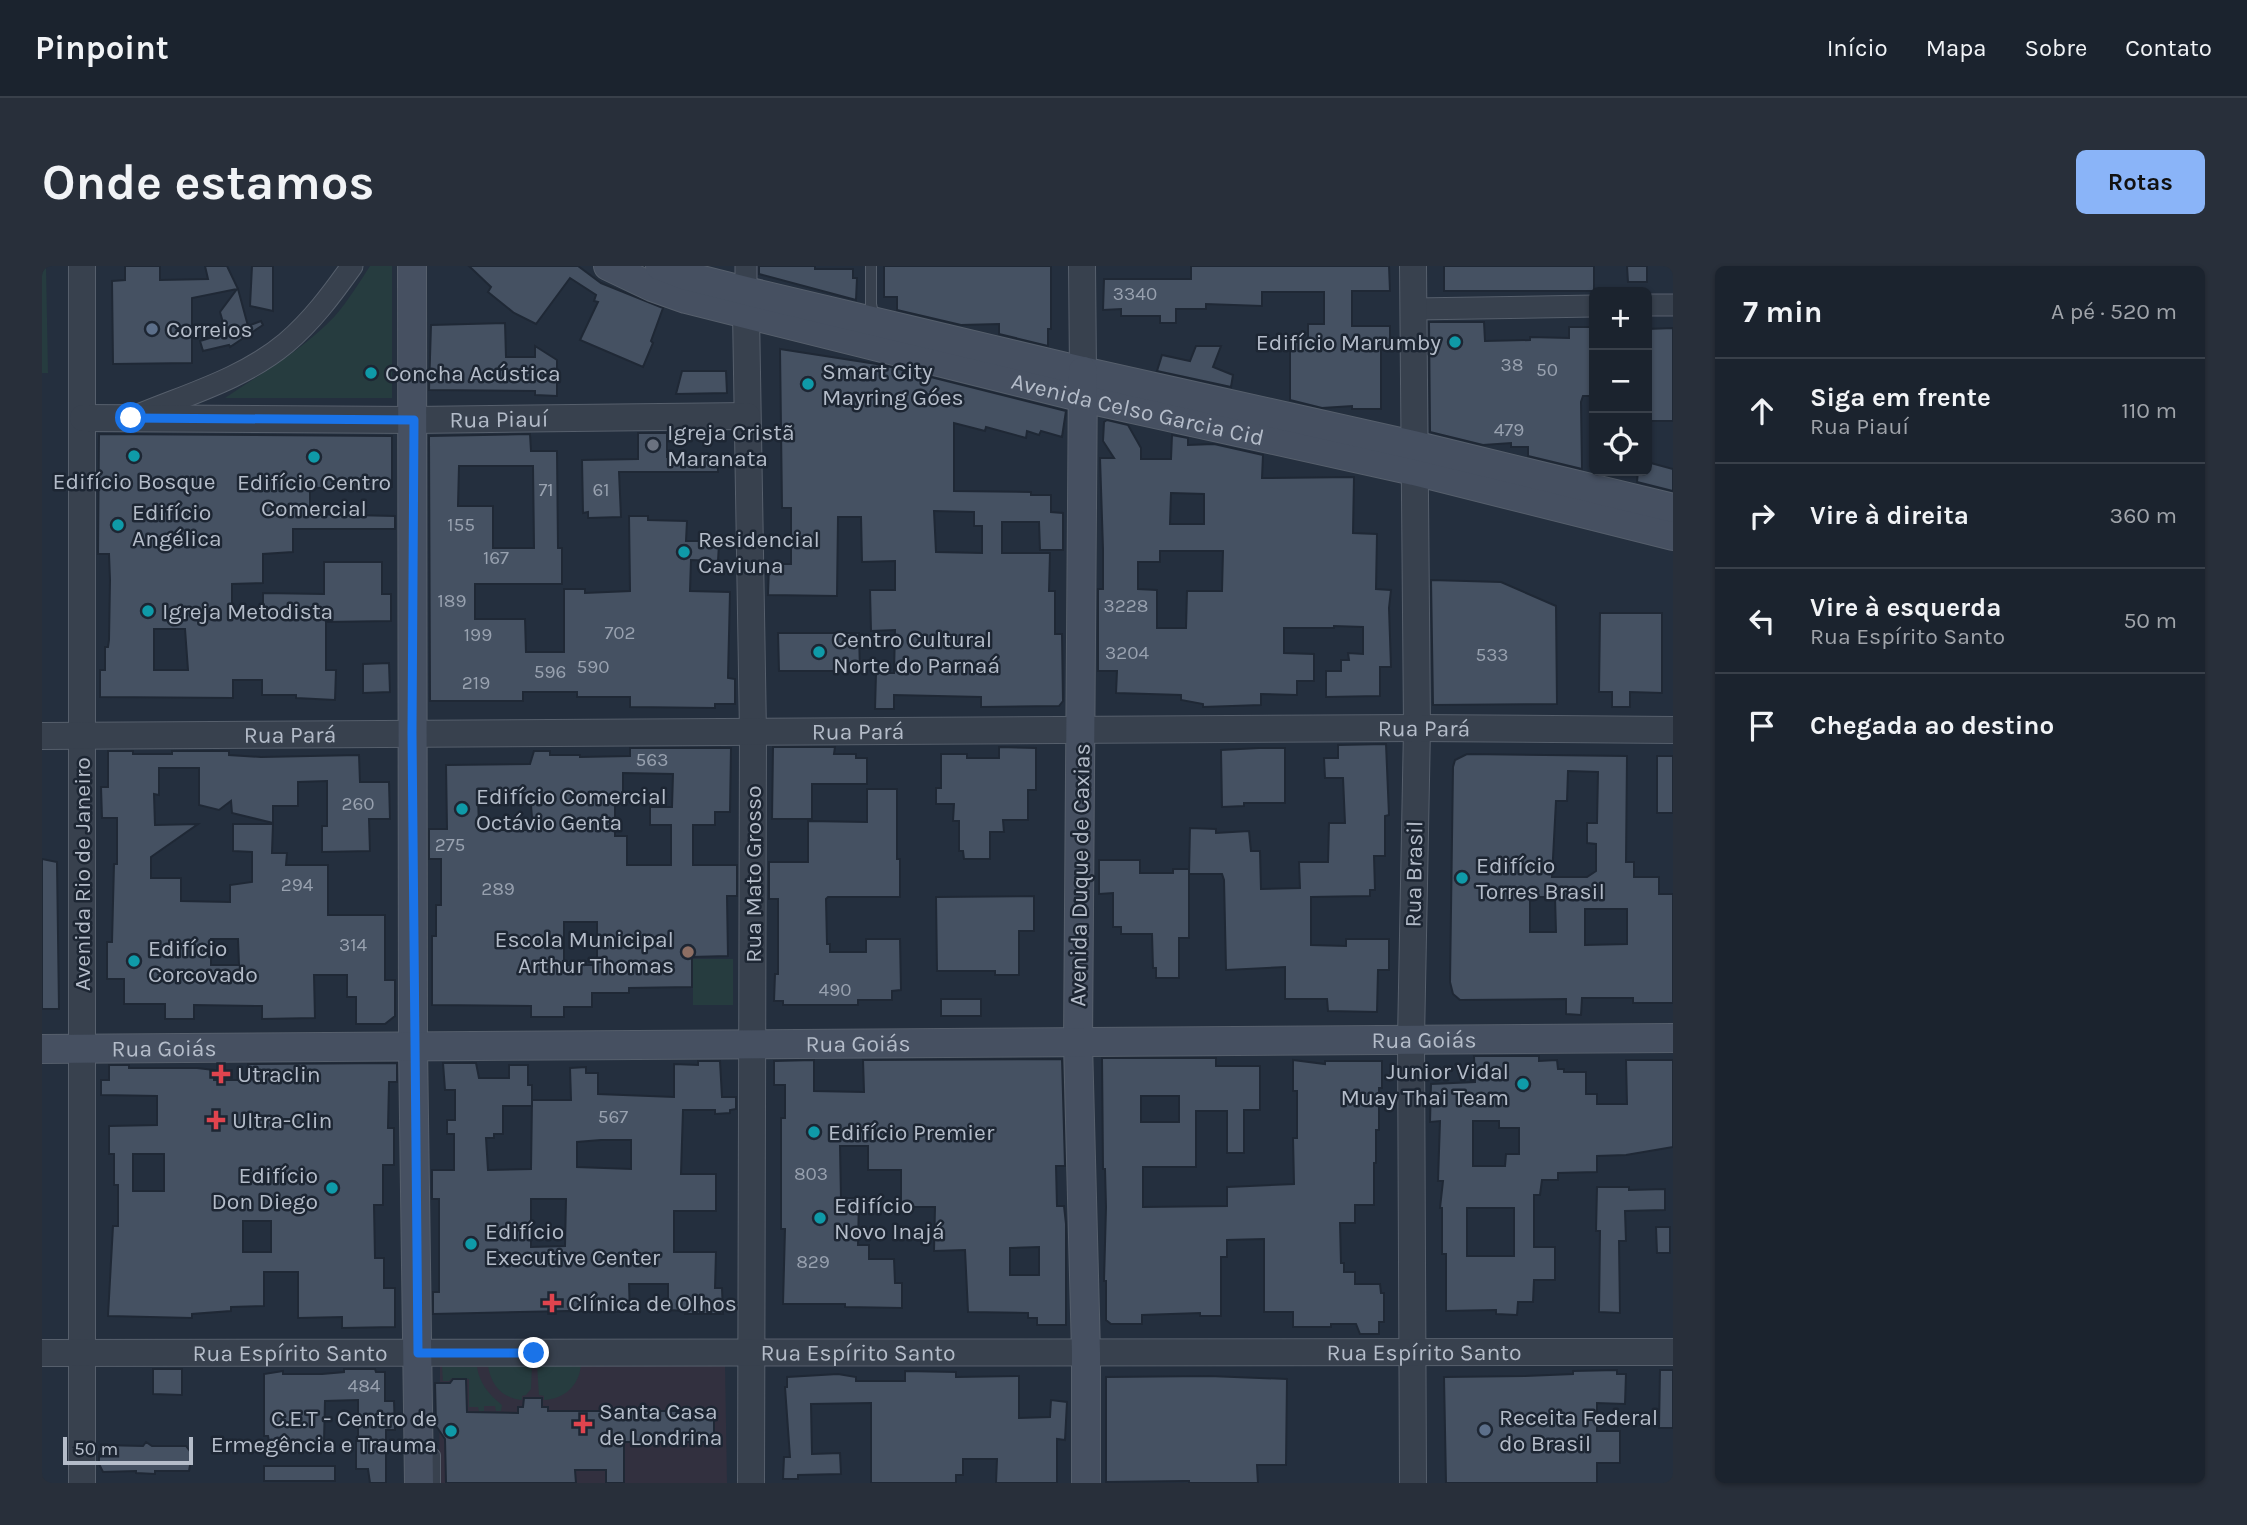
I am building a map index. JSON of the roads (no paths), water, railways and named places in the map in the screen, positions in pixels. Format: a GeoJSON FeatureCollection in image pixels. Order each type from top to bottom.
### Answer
{"type":"FeatureCollection","features":[{"type":"Feature","properties":{"kind":"main road"},"geometry":{"type":"LineString","coordinates":[[412,266],[412,733],[419,1483]]}},
{"type":"Feature","properties":{"kind":"main road","name":"Avenida Celso Garcia Cid"},"geometry":{"type":"LineString","coordinates":[[608,266],[665,292],[746,290],[1083,385],[1413,458],[1602,505],[1673,536]]}},
{"type":"Feature","properties":{"kind":"main road","name":"Avenida Celso Garcia Cid"},"geometry":{"type":"LineString","coordinates":[[660,266],[686,276],[874,322],[1083,385]]}},
{"type":"Feature","properties":{"kind":"main road","name":"Avenida Duque de Caxias"},"geometry":{"type":"LineString","coordinates":[[1083,385],[1078,1043],[1086,1353],[1086,1483]]}},
{"type":"Feature","properties":{"kind":"main road","name":"Avenida Celso Garcia Cid"},"geometry":{"type":"LineString","coordinates":[[1602,505],[1673,508]]}},
{"type":"Feature","properties":{"kind":"main road","name":"Rua Goiás"},"geometry":{"type":"LineString","coordinates":[[42,1049],[1673,1038]]}},
{"type":"Feature","properties":{"kind":"street","name":"Avenida Rio de Janeiro"},"geometry":{"type":"LineString","coordinates":[[82,266],[82,1483]]}},
{"type":"Feature","properties":{"kind":"street"},"geometry":{"type":"LineString","coordinates":[[131,418],[222,380],[262,360],[284,345],[331,296],[352,266]]}},
{"type":"Feature","properties":{"kind":"street","name":"Avenida Duque de Caxias"},"geometry":{"type":"LineString","coordinates":[[1082,266],[1083,385]]}},
{"type":"Feature","properties":{"kind":"street","name":"Rua Brasil"},"geometry":{"type":"LineString","coordinates":[[1413,266],[1417,728],[1411,1039],[1413,1483]]}},
{"type":"Feature","properties":{"kind":"street","name":"Rua Mato Grosso"},"geometry":{"type":"LineString","coordinates":[[746,290],[753,733],[751,1483]]}},
{"type":"Feature","properties":{"kind":"street"},"geometry":{"type":"LineString","coordinates":[[1652,305],[1673,304]]}},
{"type":"Feature","properties":{"kind":"street"},"geometry":{"type":"LineString","coordinates":[[1413,309],[1589,306]]}},
{"type":"Feature","properties":{"kind":"street","name":"Rua Piauí"},"geometry":{"type":"LineString","coordinates":[[83,418],[414,420],[747,416]]}},
{"type":"Feature","properties":{"kind":"street","name":"Rua Pará"},"geometry":{"type":"LineString","coordinates":[[42,736],[1417,728],[1673,730]]}},
{"type":"Feature","properties":{"kind":"street","name":"Rua Espírito Santo"},"geometry":{"type":"LineString","coordinates":[[42,1353],[1673,1352]]}},
{"type":"Feature","properties":{"kind":"lane"},"geometry":{"type":"LineString","coordinates":[[871,266],[874,322]]}},
{"type":"Feature","properties":{"kind":"lane"},"geometry":{"type":"LineString","coordinates":[[418,1438],[435,1455],[436,1483]]}},
{"type":"Feature","properties":{"kind":"place","name":"Correios"},"geometry":{"type":"Point","coordinates":[152,329]}},
{"type":"Feature","properties":{"kind":"place","name":"Edifício Marumby"},"geometry":{"type":"Point","coordinates":[1455,342]}},
{"type":"Feature","properties":{"kind":"place","name":"Concha Acústica"},"geometry":{"type":"Point","coordinates":[371,373]}},
{"type":"Feature","properties":{"kind":"place","name":"Smart City Mayring Góes"},"geometry":{"type":"Point","coordinates":[808,384]}},
{"type":"Feature","properties":{"kind":"place","name":"Igreja Cristã Maranata"},"geometry":{"type":"Point","coordinates":[653,445]}},
{"type":"Feature","properties":{"kind":"place","name":"Edifício Bosque"},"geometry":{"type":"Point","coordinates":[134,456]}},
{"type":"Feature","properties":{"kind":"place","name":"Edifício Centro Comercial"},"geometry":{"type":"Point","coordinates":[314,457]}},
{"type":"Feature","properties":{"kind":"place","name":"Edifício Angélica"},"geometry":{"type":"Point","coordinates":[118,525]}},
{"type":"Feature","properties":{"kind":"place","name":"Residencial Caviuna"},"geometry":{"type":"Point","coordinates":[684,552]}},
{"type":"Feature","properties":{"kind":"place","name":"Igreja Metodista"},"geometry":{"type":"Point","coordinates":[148,611]}},
{"type":"Feature","properties":{"kind":"place","name":"Centro Cultural Norte do Parnaá"},"geometry":{"type":"Point","coordinates":[819,652]}},
{"type":"Feature","properties":{"kind":"place","name":"Edifício Comercial Octávio Genta"},"geometry":{"type":"Point","coordinates":[462,809]}},
{"type":"Feature","properties":{"kind":"place","name":"Edifício Torres Brasil"},"geometry":{"type":"Point","coordinates":[1462,878]}},
{"type":"Feature","properties":{"kind":"place","name":"Escola Municipal Arthur Thomas"},"geometry":{"type":"Point","coordinates":[688,952]}},
{"type":"Feature","properties":{"kind":"place","name":"Edifício Corcovado"},"geometry":{"type":"Point","coordinates":[134,961]}},
{"type":"Feature","properties":{"kind":"place","name":"Utraclin"},"geometry":{"type":"Point","coordinates":[221,1074]}},
{"type":"Feature","properties":{"kind":"place","name":"Junior Vidal Muay Thai Team"},"geometry":{"type":"Point","coordinates":[1523,1084]}},
{"type":"Feature","properties":{"kind":"place","name":"Ultra-Clin"},"geometry":{"type":"Point","coordinates":[216,1120]}},
{"type":"Feature","properties":{"kind":"place","name":"Edifício Premier"},"geometry":{"type":"Point","coordinates":[814,1132]}},
{"type":"Feature","properties":{"kind":"place","name":"Edifício Don Diego"},"geometry":{"type":"Point","coordinates":[332,1188]}},
{"type":"Feature","properties":{"kind":"place","name":"Edifício Novo Inajá"},"geometry":{"type":"Point","coordinates":[820,1218]}},
{"type":"Feature","properties":{"kind":"place","name":"Edifício Executive Center"},"geometry":{"type":"Point","coordinates":[471,1244]}},
{"type":"Feature","properties":{"kind":"place","name":"Clínica de Olhos"},"geometry":{"type":"Point","coordinates":[552,1303]}},
{"type":"Feature","properties":{"kind":"place","name":"Santa Casa de Londrina"},"geometry":{"type":"Point","coordinates":[583,1424]}},
{"type":"Feature","properties":{"kind":"place","name":"Receita Federal do Brasil"},"geometry":{"type":"Point","coordinates":[1485,1430]}},
{"type":"Feature","properties":{"kind":"place","name":"C.E.T - Centro de Ermegência e Trauma"},"geometry":{"type":"Point","coordinates":[451,1431]}}]}
